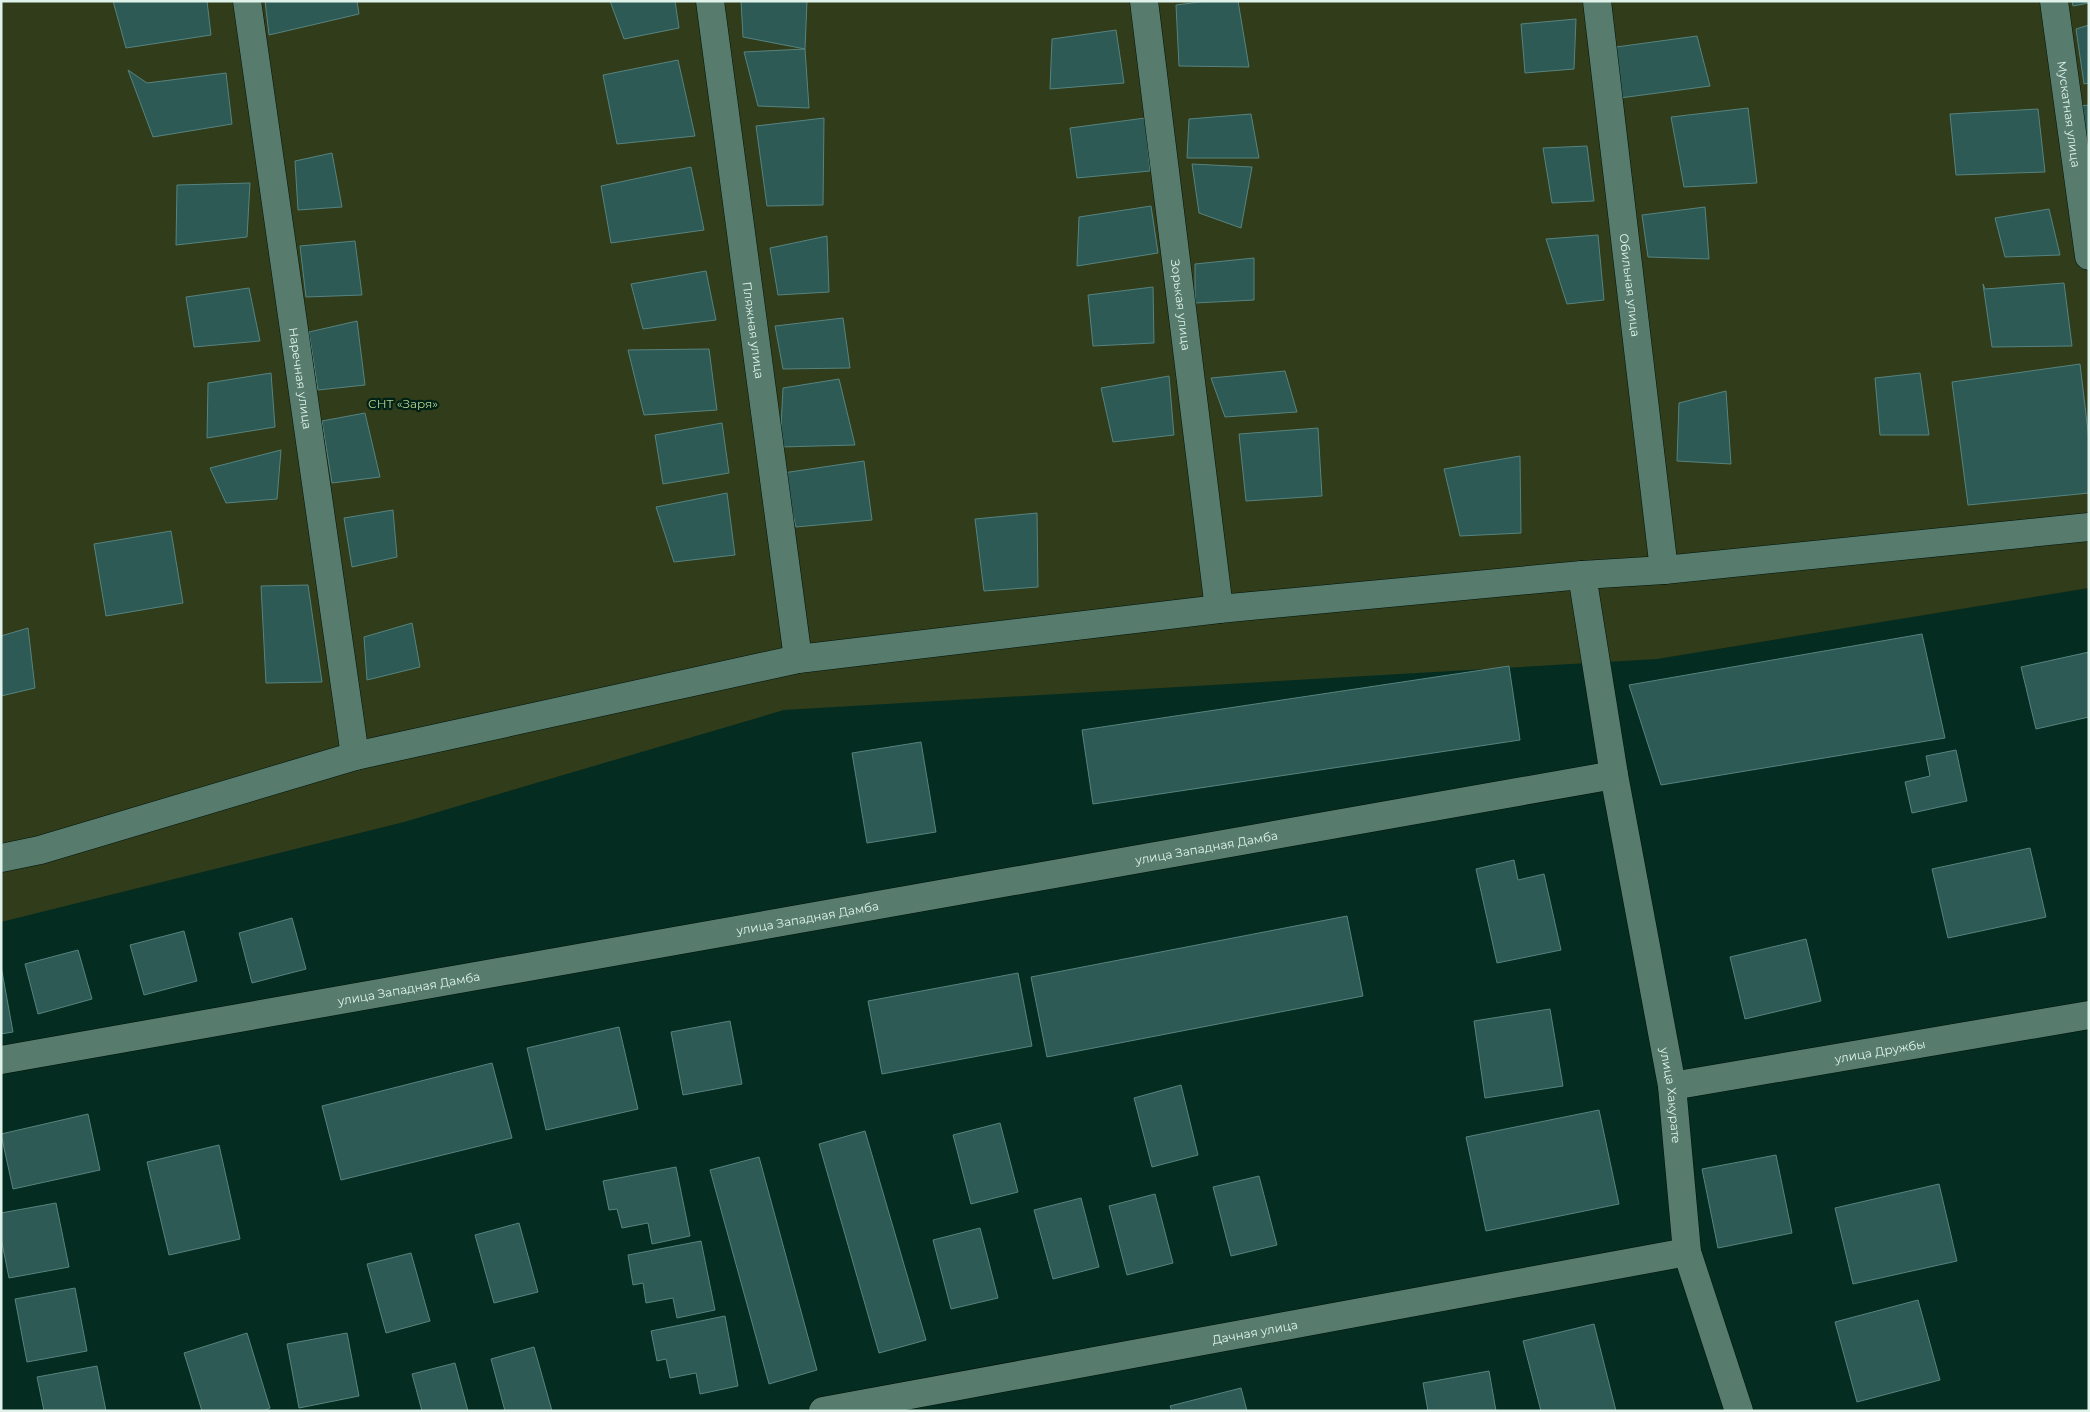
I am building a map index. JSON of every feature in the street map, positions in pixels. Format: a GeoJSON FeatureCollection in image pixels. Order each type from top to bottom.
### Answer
{"type":"FeatureCollection","features":[{"type":"Feature","properties":{"kind":"street","name":"Наречная улица"},"geometry":{"type":"LineString","coordinates":[[247,1],[355,756]]}},
{"type":"Feature","properties":{"kind":"street","name":"Пляжная улица"},"geometry":{"type":"LineString","coordinates":[[710,1],[798,659]]}},
{"type":"Feature","properties":{"kind":"street","name":"Зорькая улица"},"geometry":{"type":"LineString","coordinates":[[1144,1],[1219,609]]}},
{"type":"Feature","properties":{"kind":"street","name":"Обильная улица"},"geometry":{"type":"LineString","coordinates":[[1597,1],[1664,570]]}},
{"type":"Feature","properties":{"kind":"street","name":"Мускатная улица"},"geometry":{"type":"LineString","coordinates":[[2054,1],[2089,256]]}},
{"type":"Feature","properties":{"kind":"street"},"geometry":{"type":"LineString","coordinates":[[1,858],[40,850],[355,756],[798,659],[1219,609],[1582,575],[1664,570],[2089,527]]}},
{"type":"Feature","properties":{"kind":"street","name":"улица Хакурате"},"geometry":{"type":"LineString","coordinates":[[1582,575],[1614,774],[1672,1086],[1687,1252],[1739,1411]]}},
{"type":"Feature","properties":{"kind":"street","name":"улица Западная Дамба"},"geometry":{"type":"LineString","coordinates":[[1,1060],[1614,774]]}},
{"type":"Feature","properties":{"kind":"street","name":"улица Дружбы"},"geometry":{"type":"LineString","coordinates":[[1672,1086],[2089,1015]]}},
{"type":"Feature","properties":{"kind":"street","name":"Дачная улица"},"geometry":{"type":"LineString","coordinates":[[823,1411],[1687,1252]]}},
{"type":"Feature","properties":{"kind":"green space","name":"СНТ «Заря»"},"geometry":{"type":"Polygon","coordinates":[[[1,1],[2089,1],[2089,588],[1657,659],[784,710],[404,822],[1,922],[1,1]]]}},
{"type":"Feature","properties":{"kind":"building"},"geometry":{"type":"Polygon","coordinates":[[[113,1],[207,1],[211,35],[126,48],[113,1]]]}},
{"type":"Feature","properties":{"kind":"building"},"geometry":{"type":"Polygon","coordinates":[[[265,1],[357,1],[359,14],[269,35],[265,1]]]}},
{"type":"Feature","properties":{"kind":"building"},"geometry":{"type":"Polygon","coordinates":[[[610,1],[675,1],[679,28],[624,39],[610,1]]]}},
{"type":"Feature","properties":{"kind":"building"},"geometry":{"type":"Polygon","coordinates":[[[741,1],[807,1],[805,49],[743,37],[741,1]]]}},
{"type":"Feature","properties":{"kind":"building"},"geometry":{"type":"Polygon","coordinates":[[[1207,1],[1238,1],[1249,67],[1179,66],[1176,5],[1207,1]]]}},
{"type":"Feature","properties":{"kind":"building"},"geometry":{"type":"Polygon","coordinates":[[[2072,1],[2089,1],[2089,3],[2073,6],[2072,1]]]}},
{"type":"Feature","properties":{"kind":"building"},"geometry":{"type":"Polygon","coordinates":[[[1576,19],[1574,69],[1525,73],[1521,24],[1576,19]]]}},
{"type":"Feature","properties":{"kind":"building"},"geometry":{"type":"Polygon","coordinates":[[[2089,25],[2089,83],[2084,84],[2076,29],[2089,25]]]}},
{"type":"Feature","properties":{"kind":"building"},"geometry":{"type":"Polygon","coordinates":[[[1116,30],[1124,83],[1050,89],[1052,39],[1116,30]]]}},
{"type":"Feature","properties":{"kind":"building"},"geometry":{"type":"Polygon","coordinates":[[[1697,36],[1710,86],[1620,98],[1616,47],[1697,36]]]}},
{"type":"Feature","properties":{"kind":"building"},"geometry":{"type":"Polygon","coordinates":[[[805,49],[809,108],[758,106],[744,52],[805,49]]]}},
{"type":"Feature","properties":{"kind":"building"},"geometry":{"type":"Polygon","coordinates":[[[678,60],[695,136],[617,144],[603,75],[678,60]]]}},
{"type":"Feature","properties":{"kind":"building"},"geometry":{"type":"Polygon","coordinates":[[[128,70],[147,83],[226,73],[232,124],[153,137],[128,70]]]}},
{"type":"Feature","properties":{"kind":"building"},"geometry":{"type":"Polygon","coordinates":[[[2089,105],[2089,154],[2080,106],[2089,105]]]}},
{"type":"Feature","properties":{"kind":"building"},"geometry":{"type":"Polygon","coordinates":[[[1748,108],[1757,183],[1684,187],[1671,117],[1748,108]]]}},
{"type":"Feature","properties":{"kind":"building"},"geometry":{"type":"Polygon","coordinates":[[[2038,109],[2045,172],[1956,175],[1950,114],[2038,109]]]}},
{"type":"Feature","properties":{"kind":"building"},"geometry":{"type":"Polygon","coordinates":[[[1251,114],[1259,158],[1187,158],[1189,119],[1251,114]]]}},
{"type":"Feature","properties":{"kind":"building"},"geometry":{"type":"Polygon","coordinates":[[[824,118],[823,205],[767,206],[756,126],[824,118]]]}},
{"type":"Feature","properties":{"kind":"building"},"geometry":{"type":"Polygon","coordinates":[[[1145,118],[1150,171],[1077,178],[1070,128],[1145,118]]]}},
{"type":"Feature","properties":{"kind":"building"},"geometry":{"type":"Polygon","coordinates":[[[1587,146],[1594,201],[1552,203],[1543,148],[1587,146]]]}},
{"type":"Feature","properties":{"kind":"building"},"geometry":{"type":"Polygon","coordinates":[[[332,153],[342,207],[298,210],[295,161],[332,153]]]}},
{"type":"Feature","properties":{"kind":"building"},"geometry":{"type":"Polygon","coordinates":[[[1192,164],[1252,167],[1241,228],[1199,213],[1192,164]]]}},
{"type":"Feature","properties":{"kind":"building"},"geometry":{"type":"Polygon","coordinates":[[[691,167],[704,230],[611,243],[601,186],[691,167]]]}},
{"type":"Feature","properties":{"kind":"building"},"geometry":{"type":"Polygon","coordinates":[[[250,183],[247,237],[176,245],[177,185],[250,183]]]}},
{"type":"Feature","properties":{"kind":"building"},"geometry":{"type":"Polygon","coordinates":[[[1151,206],[1158,253],[1077,266],[1079,217],[1151,206]]]}},
{"type":"Feature","properties":{"kind":"building"},"geometry":{"type":"Polygon","coordinates":[[[1705,207],[1709,259],[1648,257],[1642,215],[1705,207]]]}},
{"type":"Feature","properties":{"kind":"building"},"geometry":{"type":"Polygon","coordinates":[[[2049,209],[2060,255],[2005,257],[1995,218],[2049,209]]]}},
{"type":"Feature","properties":{"kind":"building"},"geometry":{"type":"Polygon","coordinates":[[[1598,235],[1604,300],[1567,304],[1546,239],[1598,235]]]}},
{"type":"Feature","properties":{"kind":"building"},"geometry":{"type":"Polygon","coordinates":[[[827,236],[829,292],[778,295],[770,248],[827,236]]]}},
{"type":"Feature","properties":{"kind":"building"},"geometry":{"type":"Polygon","coordinates":[[[355,241],[362,295],[306,297],[300,246],[355,241]]]}},
{"type":"Feature","properties":{"kind":"building"},"geometry":{"type":"Polygon","coordinates":[[[1254,258],[1254,300],[1195,303],[1195,264],[1254,258]]]}},
{"type":"Feature","properties":{"kind":"building"},"geometry":{"type":"Polygon","coordinates":[[[706,271],[716,320],[643,329],[631,284],[706,271]]]}},
{"type":"Feature","properties":{"kind":"building"},"geometry":{"type":"Polygon","coordinates":[[[2064,283],[2072,346],[1992,347],[1983,284],[1985,289],[2064,283]]]}},
{"type":"Feature","properties":{"kind":"building"},"geometry":{"type":"Polygon","coordinates":[[[1153,287],[1154,343],[1093,346],[1088,295],[1153,287]]]}},
{"type":"Feature","properties":{"kind":"building"},"geometry":{"type":"Polygon","coordinates":[[[249,288],[260,341],[194,347],[186,297],[249,288]]]}},
{"type":"Feature","properties":{"kind":"building"},"geometry":{"type":"Polygon","coordinates":[[[843,318],[850,368],[783,369],[775,326],[843,318]]]}},
{"type":"Feature","properties":{"kind":"building"},"geometry":{"type":"Polygon","coordinates":[[[357,321],[365,385],[318,390],[309,332],[357,321]]]}},
{"type":"Feature","properties":{"kind":"building"},"geometry":{"type":"Polygon","coordinates":[[[709,349],[717,410],[644,415],[628,350],[709,349]]]}},
{"type":"Feature","properties":{"kind":"building"},"geometry":{"type":"Polygon","coordinates":[[[2080,364],[2089,440],[2089,493],[1968,505],[1952,382],[2080,364]]]}},
{"type":"Feature","properties":{"kind":"building"},"geometry":{"type":"Polygon","coordinates":[[[1285,371],[1297,412],[1225,417],[1211,378],[1285,371]]]}},
{"type":"Feature","properties":{"kind":"building"},"geometry":{"type":"Polygon","coordinates":[[[271,373],[275,427],[207,438],[208,383],[271,373]]]}},
{"type":"Feature","properties":{"kind":"building"},"geometry":{"type":"Polygon","coordinates":[[[1920,373],[1929,435],[1880,435],[1875,378],[1920,373]]]}},
{"type":"Feature","properties":{"kind":"building"},"geometry":{"type":"Polygon","coordinates":[[[1169,376],[1174,435],[1113,442],[1101,388],[1169,376]]]}},
{"type":"Feature","properties":{"kind":"building"},"geometry":{"type":"Polygon","coordinates":[[[839,379],[855,445],[780,447],[783,388],[839,379]]]}},
{"type":"Feature","properties":{"kind":"building"},"geometry":{"type":"Polygon","coordinates":[[[1726,391],[1731,464],[1677,461],[1679,403],[1726,391]]]}},
{"type":"Feature","properties":{"kind":"building"},"geometry":{"type":"Polygon","coordinates":[[[365,413],[380,477],[332,483],[322,421],[365,413]]]}},
{"type":"Feature","properties":{"kind":"building"},"geometry":{"type":"Polygon","coordinates":[[[722,423],[729,473],[663,484],[655,435],[722,423]]]}},
{"type":"Feature","properties":{"kind":"building"},"geometry":{"type":"Polygon","coordinates":[[[1318,428],[1322,496],[1246,501],[1239,434],[1318,428]]]}},
{"type":"Feature","properties":{"kind":"building"},"geometry":{"type":"Polygon","coordinates":[[[281,450],[277,499],[226,503],[210,468],[281,450]]]}},
{"type":"Feature","properties":{"kind":"building"},"geometry":{"type":"Polygon","coordinates":[[[1520,456],[1521,533],[1460,536],[1444,469],[1520,456]]]}},
{"type":"Feature","properties":{"kind":"building"},"geometry":{"type":"Polygon","coordinates":[[[864,461],[872,520],[796,527],[783,473],[864,461]]]}},
{"type":"Feature","properties":{"kind":"building"},"geometry":{"type":"Polygon","coordinates":[[[727,493],[735,555],[674,562],[656,507],[727,493]]]}},
{"type":"Feature","properties":{"kind":"building"},"geometry":{"type":"Polygon","coordinates":[[[393,510],[397,557],[352,567],[344,518],[393,510]]]}},
{"type":"Feature","properties":{"kind":"building"},"geometry":{"type":"Polygon","coordinates":[[[1037,513],[1038,587],[984,591],[975,519],[1037,513]]]}},
{"type":"Feature","properties":{"kind":"building"},"geometry":{"type":"Polygon","coordinates":[[[171,531],[183,603],[106,616],[94,544],[171,531]]]}},
{"type":"Feature","properties":{"kind":"building"},"geometry":{"type":"Polygon","coordinates":[[[308,585],[322,682],[266,683],[261,586],[308,585]]]}},
{"type":"Feature","properties":{"kind":"building"},"geometry":{"type":"Polygon","coordinates":[[[412,623],[420,667],[367,680],[364,637],[412,623]]]}},
{"type":"Feature","properties":{"kind":"building"},"geometry":{"type":"Polygon","coordinates":[[[28,628],[35,688],[1,696],[1,636],[28,628]]]}},
{"type":"Feature","properties":{"kind":"building"},"geometry":{"type":"Polygon","coordinates":[[[1922,634],[1945,738],[1661,785],[1629,685],[1922,634]]]}},
{"type":"Feature","properties":{"kind":"building"},"geometry":{"type":"Polygon","coordinates":[[[2089,652],[2089,717],[2036,729],[2021,667],[2089,652]]]}},
{"type":"Feature","properties":{"kind":"building"},"geometry":{"type":"Polygon","coordinates":[[[1509,666],[1520,740],[1093,804],[1082,730],[1509,666]]]}},
{"type":"Feature","properties":{"kind":"building"},"geometry":{"type":"Polygon","coordinates":[[[921,742],[936,832],[867,843],[852,753],[921,742]]]}},
{"type":"Feature","properties":{"kind":"building"},"geometry":{"type":"Polygon","coordinates":[[[1956,750],[1967,801],[1912,813],[1905,782],[1930,776],[1926,756],[1956,750]]]}},
{"type":"Feature","properties":{"kind":"building"},"geometry":{"type":"Polygon","coordinates":[[[2030,848],[2046,917],[1948,938],[1932,869],[2030,848]]]}},
{"type":"Feature","properties":{"kind":"building"},"geometry":{"type":"Polygon","coordinates":[[[1514,860],[1518,880],[1544,874],[1561,950],[1497,963],[1476,869],[1514,860]]]}},
{"type":"Feature","properties":{"kind":"building"},"geometry":{"type":"Polygon","coordinates":[[[1347,916],[1363,996],[1047,1057],[1031,977],[1347,916]]]}},
{"type":"Feature","properties":{"kind":"building"},"geometry":{"type":"Polygon","coordinates":[[[292,918],[306,969],[252,983],[239,933],[292,918]]]}},
{"type":"Feature","properties":{"kind":"building"},"geometry":{"type":"Polygon","coordinates":[[[184,931],[197,981],[144,995],[130,945],[184,931]]]}},
{"type":"Feature","properties":{"kind":"building"},"geometry":{"type":"Polygon","coordinates":[[[1806,939],[1821,1001],[1745,1019],[1730,957],[1806,939]]]}},
{"type":"Feature","properties":{"kind":"building"},"geometry":{"type":"Polygon","coordinates":[[[78,950],[92,999],[38,1014],[25,964],[78,950]]]}},
{"type":"Feature","properties":{"kind":"building"},"geometry":{"type":"Polygon","coordinates":[[[1,966],[13,1032],[1,1034],[1,966]]]}},
{"type":"Feature","properties":{"kind":"building"},"geometry":{"type":"Polygon","coordinates":[[[1018,973],[1032,1046],[882,1074],[868,1001],[1018,973]]]}},
{"type":"Feature","properties":{"kind":"building"},"geometry":{"type":"Polygon","coordinates":[[[1550,1009],[1563,1086],[1485,1098],[1474,1021],[1550,1009]]]}},
{"type":"Feature","properties":{"kind":"building"},"geometry":{"type":"Polygon","coordinates":[[[730,1021],[742,1084],[683,1095],[671,1032],[730,1021]]]}},
{"type":"Feature","properties":{"kind":"building"},"geometry":{"type":"Polygon","coordinates":[[[619,1027],[638,1109],[546,1130],[527,1048],[619,1027]]]}},
{"type":"Feature","properties":{"kind":"building"},"geometry":{"type":"Polygon","coordinates":[[[492,1063],[512,1138],[341,1180],[322,1106],[492,1063]]]}},
{"type":"Feature","properties":{"kind":"building"},"geometry":{"type":"Polygon","coordinates":[[[1181,1085],[1198,1155],[1152,1167],[1134,1098],[1181,1085]]]}},
{"type":"Feature","properties":{"kind":"building"},"geometry":{"type":"Polygon","coordinates":[[[1599,1110],[1619,1204],[1486,1231],[1466,1137],[1599,1110]]]}},
{"type":"Feature","properties":{"kind":"building"},"geometry":{"type":"Polygon","coordinates":[[[88,1114],[100,1170],[13,1189],[1,1134],[88,1114]]]}},
{"type":"Feature","properties":{"kind":"building"},"geometry":{"type":"Polygon","coordinates":[[[1000,1123],[1018,1192],[971,1204],[953,1135],[1000,1123]]]}},
{"type":"Feature","properties":{"kind":"building"},"geometry":{"type":"Polygon","coordinates":[[[865,1131],[926,1340],[879,1353],[819,1144],[865,1131]]]}},
{"type":"Feature","properties":{"kind":"building"},"geometry":{"type":"Polygon","coordinates":[[[219,1145],[240,1239],[169,1255],[147,1162],[219,1145]]]}},
{"type":"Feature","properties":{"kind":"building"},"geometry":{"type":"Polygon","coordinates":[[[1776,1155],[1792,1233],[1718,1248],[1702,1169],[1776,1155]]]}},
{"type":"Feature","properties":{"kind":"building"},"geometry":{"type":"Polygon","coordinates":[[[759,1157],[817,1370],[769,1384],[710,1170],[759,1157]]]}},
{"type":"Feature","properties":{"kind":"building"},"geometry":{"type":"Polygon","coordinates":[[[676,1167],[690,1236],[652,1244],[648,1223],[622,1228],[617,1209],[609,1210],[603,1181],[676,1167]]]}},
{"type":"Feature","properties":{"kind":"building"},"geometry":{"type":"Polygon","coordinates":[[[1259,1176],[1277,1245],[1231,1256],[1213,1187],[1259,1176]]]}},
{"type":"Feature","properties":{"kind":"building"},"geometry":{"type":"Polygon","coordinates":[[[1939,1184],[1957,1261],[1853,1284],[1835,1208],[1939,1184]]]}},
{"type":"Feature","properties":{"kind":"building"},"geometry":{"type":"Polygon","coordinates":[[[1155,1194],[1173,1263],[1127,1275],[1109,1206],[1155,1194]]]}},
{"type":"Feature","properties":{"kind":"building"},"geometry":{"type":"Polygon","coordinates":[[[1081,1198],[1099,1267],[1053,1279],[1034,1210],[1081,1198]]]}},
{"type":"Feature","properties":{"kind":"building"},"geometry":{"type":"Polygon","coordinates":[[[56,1203],[69,1267],[9,1278],[1,1238],[1,1213],[56,1203]]]}},
{"type":"Feature","properties":{"kind":"building"},"geometry":{"type":"Polygon","coordinates":[[[519,1223],[538,1292],[494,1303],[475,1235],[519,1223]]]}},
{"type":"Feature","properties":{"kind":"building"},"geometry":{"type":"Polygon","coordinates":[[[980,1228],[998,1298],[951,1309],[933,1240],[980,1228]]]}},
{"type":"Feature","properties":{"kind":"building"},"geometry":{"type":"Polygon","coordinates":[[[701,1241],[715,1310],[677,1318],[673,1298],[646,1303],[643,1283],[633,1285],[628,1255],[701,1241]]]}},
{"type":"Feature","properties":{"kind":"building"},"geometry":{"type":"Polygon","coordinates":[[[411,1253],[430,1321],[386,1333],[367,1264],[411,1253]]]}},
{"type":"Feature","properties":{"kind":"building"},"geometry":{"type":"Polygon","coordinates":[[[75,1288],[87,1351],[27,1362],[15,1299],[75,1288]]]}},
{"type":"Feature","properties":{"kind":"building"},"geometry":{"type":"Polygon","coordinates":[[[1918,1300],[1940,1380],[1857,1402],[1835,1322],[1918,1300]]]}},
{"type":"Feature","properties":{"kind":"building"},"geometry":{"type":"Polygon","coordinates":[[[725,1316],[738,1386],[700,1394],[696,1373],[670,1378],[666,1359],[657,1361],[651,1331],[725,1316]]]}},
{"type":"Feature","properties":{"kind":"building"},"geometry":{"type":"Polygon","coordinates":[[[1594,1324],[1616,1411],[1541,1411],[1523,1341],[1594,1324]]]}},
{"type":"Feature","properties":{"kind":"building"},"geometry":{"type":"Polygon","coordinates":[[[247,1333],[270,1408],[263,1411],[202,1411],[184,1353],[247,1333]]]}},
{"type":"Feature","properties":{"kind":"building"},"geometry":{"type":"Polygon","coordinates":[[[347,1333],[359,1396],[299,1408],[287,1344],[347,1333]]]}},
{"type":"Feature","properties":{"kind":"building"},"geometry":{"type":"Polygon","coordinates":[[[534,1347],[552,1411],[505,1411],[491,1359],[534,1347]]]}},
{"type":"Feature","properties":{"kind":"building"},"geometry":{"type":"Polygon","coordinates":[[[455,1363],[468,1411],[422,1411],[412,1374],[455,1363]]]}},
{"type":"Feature","properties":{"kind":"building"},"geometry":{"type":"Polygon","coordinates":[[[97,1366],[106,1411],[44,1411],[37,1377],[97,1366]]]}},
{"type":"Feature","properties":{"kind":"building"},"geometry":{"type":"Polygon","coordinates":[[[1489,1371],[1496,1411],[1428,1411],[1423,1383],[1489,1371]]]}},
{"type":"Feature","properties":{"kind":"building"},"geometry":{"type":"Polygon","coordinates":[[[1241,1388],[1247,1411],[1172,1411],[1170,1406],[1241,1388]]]}}]}
